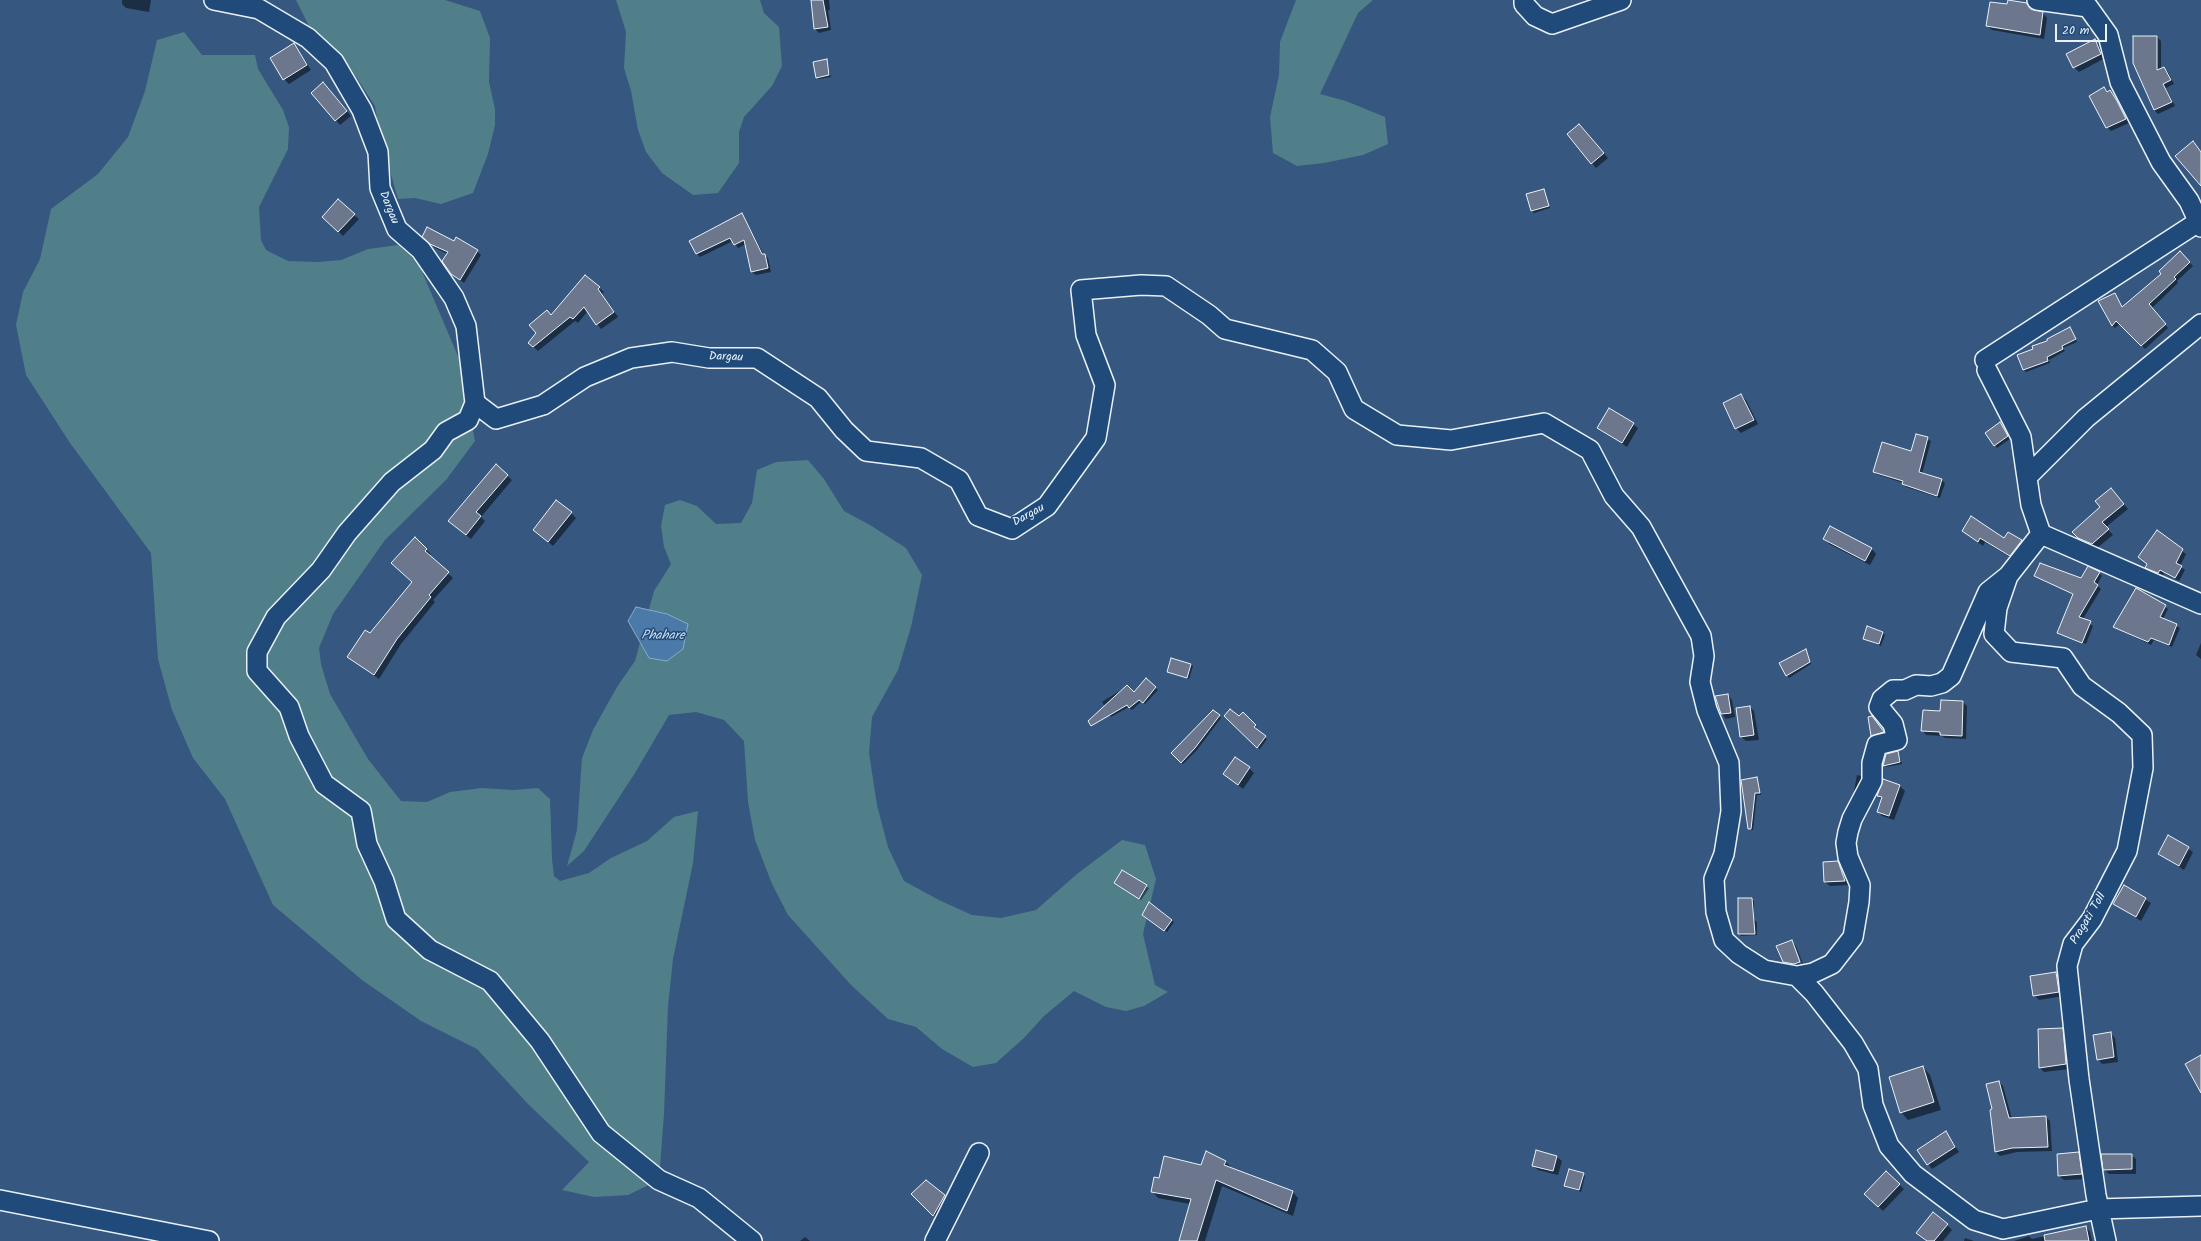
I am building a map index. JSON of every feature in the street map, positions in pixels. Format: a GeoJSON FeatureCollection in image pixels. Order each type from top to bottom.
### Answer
{"type":"FeatureCollection","features":[{"type":"Feature","properties":{"kind":"street","name":"Dargau"},"geometry":{"type":"LineString","coordinates":[[214,0],[259,8],[308,38],[334,62],[362,110],[378,152],[380,188],[397,229],[421,250],[454,298],[466,326],[475,403],[496,419],[543,405],[585,377],[631,358],[672,352],[709,358],[757,358],[818,398],[844,430],[866,451],[921,458],[959,480],[978,516],[1012,528],[1048,506],[1096,438],[1104,384],[1086,335],[1081,290],[1141,285],[1166,286],[1209,315],[1225,329],[1312,350],[1337,372],[1354,409],[1397,435],[1450,440],[1544,423],[1590,450],[1614,496],[1641,527],[1702,636],[1704,656],[1700,682],[1706,710],[1729,763],[1731,811],[1724,854],[1714,879],[1716,912],[1724,940],[1739,954],[1764,970],[1797,976]]}},
{"type":"Feature","properties":{"kind":"street"},"geometry":{"type":"LineString","coordinates":[[1524,0],[1524,4],[1535,16],[1552,24],[1621,0]]}},
{"type":"Feature","properties":{"kind":"street"},"geometry":{"type":"LineString","coordinates":[[2037,0],[2088,7],[2108,35],[2120,82],[2162,162],[2189,201],[2200,224],[1986,365],[2021,437],[2031,505],[2041,534],[2199,600]]}},
{"type":"Feature","properties":{"kind":"street"},"geometry":{"type":"LineString","coordinates":[[2027,477],[2086,418],[2201,324]]}},
{"type":"Feature","properties":{"kind":"street"},"geometry":{"type":"LineString","coordinates":[[475,403],[468,420],[446,432],[433,450],[392,482],[347,533],[309,583],[276,617],[257,652],[257,671],[289,707],[299,736],[324,784],[361,811],[367,844],[384,880],[396,919],[430,950],[490,981],[540,1041],[601,1134],[659,1180],[699,1198],[752,1241]]}},
{"type":"Feature","properties":{"kind":"street"},"geometry":{"type":"LineString","coordinates":[[1797,976],[1813,973],[1832,964],[1854,937],[1860,885],[1848,857],[1846,843],[1848,832],[1852,819],[1867,794],[1872,781],[1872,763],[1877,745],[1897,740],[1893,724],[1879,707],[1882,699],[1893,690],[1905,690],[1916,685],[1931,686],[1942,683],[1951,676],[1988,592],[2008,576],[2041,534]]}},
{"type":"Feature","properties":{"kind":"street","name":"Pragati Toll"},"geometry":{"type":"LineString","coordinates":[[2008,576],[1997,608],[1994,634],[2011,652],[2063,658],[2082,686],[2119,713],[2142,735],[2143,768],[2127,851],[2092,919],[2073,944],[2067,966],[2079,1079],[2098,1209],[2106,1241]]}},
{"type":"Feature","properties":{"kind":"street"},"geometry":{"type":"LineString","coordinates":[[1797,976],[1814,994],[1853,1043],[1868,1068],[1873,1105],[1889,1146],[1913,1174],[1974,1220],[2003,1229],[2098,1209],[2201,1206]]}},
{"type":"Feature","properties":{"kind":"street"},"geometry":{"type":"LineString","coordinates":[[935,1241],[979,1153]]}},
{"type":"Feature","properties":{"kind":"street"},"geometry":{"type":"LineString","coordinates":[[0,1200],[209,1241]]}},
{"type":"Feature","properties":{"kind":"green space"},"geometry":{"type":"Polygon","coordinates":[[[296,0],[445,0],[480,11],[490,38],[489,82],[495,109],[495,125],[488,154],[473,193],[441,204],[415,198],[398,199],[379,132],[375,106],[347,63],[321,50],[296,0]]]}},
{"type":"Feature","properties":{"kind":"green space"},"geometry":{"type":"Polygon","coordinates":[[[616,0],[760,0],[764,13],[779,27],[782,66],[772,86],[744,117],[739,132],[739,163],[718,193],[693,195],[662,173],[646,152],[638,130],[631,91],[624,68],[626,32],[616,0]]]}},
{"type":"Feature","properties":{"kind":"green space"},"geometry":{"type":"Polygon","coordinates":[[[1296,0],[1373,0],[1358,13],[1320,94],[1346,101],[1385,117],[1388,144],[1363,155],[1324,163],[1297,166],[1273,153],[1270,117],[1279,75],[1280,42],[1296,0]]]}},
{"type":"Feature","properties":{"kind":"green space"},"geometry":{"type":"Polygon","coordinates":[[[184,32],[202,55],[255,55],[258,69],[283,110],[289,127],[288,149],[259,207],[261,240],[266,250],[288,261],[318,262],[341,260],[368,249],[398,245],[418,262],[460,361],[475,441],[446,480],[385,540],[333,614],[319,648],[321,664],[330,694],[368,759],[401,801],[427,802],[450,792],[482,788],[514,790],[538,788],[550,799],[554,876],[560,881],[589,873],[611,858],[647,841],[674,817],[698,811],[693,863],[673,959],[668,1006],[664,1114],[659,1180],[628,1195],[594,1197],[562,1190],[589,1162],[528,1104],[477,1049],[421,1021],[362,980],[273,905],[225,799],[193,758],[172,710],[158,659],[151,553],[70,443],[26,375],[16,325],[23,292],[40,259],[51,209],[98,174],[128,137],[145,91],[157,40],[184,32]]]}},
{"type":"Feature","properties":{"kind":"green space"},"geometry":{"type":"Polygon","coordinates":[[[808,460],[824,479],[844,511],[870,525],[906,548],[922,575],[911,627],[898,670],[872,717],[869,753],[877,805],[888,847],[904,881],[939,900],[972,915],[1001,918],[1036,910],[1077,874],[1122,840],[1145,845],[1156,879],[1143,934],[1155,985],[1168,992],[1144,1006],[1126,1011],[1106,1007],[1074,991],[1044,1016],[1024,1038],[996,1063],[973,1067],[942,1049],[916,1027],[888,1019],[851,985],[788,915],[772,884],[755,840],[748,802],[744,741],[724,720],[696,712],[669,715],[635,773],[584,851],[567,866],[577,830],[582,758],[593,730],[617,687],[635,661],[654,591],[671,564],[664,547],[661,526],[665,505],[680,500],[697,506],[716,524],[741,523],[752,503],[757,470],[776,462],[808,460]]]}},
{"type":"Feature","properties":{"kind":"water","name":"Phahare"},"geometry":{"type":"Polygon","coordinates":[[[636,607],[667,614],[688,624],[683,649],[667,661],[649,658],[628,621],[636,607]]]}},
{"type":"Feature","properties":{"kind":"building"},"geometry":{"type":"Polygon","coordinates":[[[811,0],[823,0],[828,27],[814,29],[811,0]]]}},
{"type":"Feature","properties":{"kind":"building"},"geometry":{"type":"Polygon","coordinates":[[[2008,0],[2027,3],[2031,9],[2043,12],[2040,35],[1986,26],[1990,2],[2007,4],[2008,0]]]}},
{"type":"Feature","properties":{"kind":"building"},"geometry":{"type":"Polygon","coordinates":[[[2133,36],[2157,36],[2157,70],[2164,67],[2171,80],[2163,84],[2172,102],[2154,110],[2133,63],[2133,36]]]}},
{"type":"Feature","properties":{"kind":"building"},"geometry":{"type":"Polygon","coordinates":[[[2095,39],[2101,54],[2073,68],[2066,54],[2095,39]]]}},
{"type":"Feature","properties":{"kind":"building"},"geometry":{"type":"Polygon","coordinates":[[[294,43],[307,65],[283,80],[270,58],[294,43]]]}},
{"type":"Feature","properties":{"kind":"building"},"geometry":{"type":"Polygon","coordinates":[[[827,59],[829,75],[816,78],[813,62],[827,59]]]}},
{"type":"Feature","properties":{"kind":"building"},"geometry":{"type":"Polygon","coordinates":[[[323,82],[347,111],[335,121],[311,93],[323,82]]]}},
{"type":"Feature","properties":{"kind":"building"},"geometry":{"type":"Polygon","coordinates":[[[2104,87],[2107,92],[2110,90],[2126,119],[2106,128],[2089,96],[2104,87]]]}},
{"type":"Feature","properties":{"kind":"building"},"geometry":{"type":"Polygon","coordinates":[[[1579,124],[1604,153],[1591,164],[1567,134],[1579,124]]]}},
{"type":"Feature","properties":{"kind":"building"},"geometry":{"type":"Polygon","coordinates":[[[2193,141],[2201,152],[2201,186],[2175,156],[2193,141]]]}},
{"type":"Feature","properties":{"kind":"building"},"geometry":{"type":"Polygon","coordinates":[[[1544,189],[1549,206],[1531,211],[1526,194],[1544,189]]]}},
{"type":"Feature","properties":{"kind":"building"},"geometry":{"type":"Polygon","coordinates":[[[338,199],[355,214],[338,232],[322,217],[338,199]]]}},
{"type":"Feature","properties":{"kind":"building"},"geometry":{"type":"Polygon","coordinates":[[[742,213],[762,254],[765,254],[768,268],[751,272],[744,240],[734,245],[730,238],[696,254],[689,241],[742,213]]]}},
{"type":"Feature","properties":{"kind":"building"},"geometry":{"type":"Polygon","coordinates":[[[427,227],[454,241],[456,237],[478,250],[460,280],[451,274],[442,261],[448,252],[430,244],[422,237],[427,227]]]}},
{"type":"Feature","properties":{"kind":"building"},"geometry":{"type":"Polygon","coordinates":[[[2180,251],[2190,262],[2174,277],[2176,279],[2149,304],[2166,324],[2141,346],[2116,321],[2112,326],[2098,301],[2115,293],[2122,307],[2161,274],[2159,271],[2180,251]]]}},
{"type":"Feature","properties":{"kind":"building"},"geometry":{"type":"Polygon","coordinates":[[[585,275],[600,287],[598,289],[614,312],[596,325],[584,307],[573,319],[570,317],[533,347],[528,343],[536,333],[529,325],[547,310],[551,315],[585,275]]]}},
{"type":"Feature","properties":{"kind":"building"},"geometry":{"type":"Polygon","coordinates":[[[2070,327],[2076,339],[2062,346],[2063,349],[2047,357],[2048,361],[2023,370],[2017,355],[2033,349],[2032,346],[2047,341],[2047,339],[2070,327]]]}},
{"type":"Feature","properties":{"kind":"building"},"geometry":{"type":"Polygon","coordinates":[[[1741,394],[1754,420],[1735,429],[1723,403],[1741,394]]]}},
{"type":"Feature","properties":{"kind":"building"},"geometry":{"type":"Polygon","coordinates":[[[1609,408],[1634,423],[1622,443],[1597,428],[1609,408]]]}},
{"type":"Feature","properties":{"kind":"building"},"geometry":{"type":"Polygon","coordinates":[[[2000,422],[2008,436],[1994,446],[1985,433],[2000,422]]]}},
{"type":"Feature","properties":{"kind":"building"},"geometry":{"type":"Polygon","coordinates":[[[1916,434],[1928,437],[1919,472],[1942,479],[1937,496],[1902,484],[1903,481],[1873,472],[1882,442],[1911,451],[1916,434]]]}},
{"type":"Feature","properties":{"kind":"building"},"geometry":{"type":"Polygon","coordinates":[[[496,464],[508,475],[476,512],[481,516],[466,535],[448,521],[496,464]]]}},
{"type":"Feature","properties":{"kind":"building"},"geometry":{"type":"Polygon","coordinates":[[[2111,488],[2124,504],[2102,522],[2109,529],[2092,544],[2078,538],[2072,532],[2100,507],[2095,501],[2111,488]]]}},
{"type":"Feature","properties":{"kind":"building"},"geometry":{"type":"Polygon","coordinates":[[[556,500],[572,512],[548,542],[533,530],[556,500]]]}},
{"type":"Feature","properties":{"kind":"building"},"geometry":{"type":"Polygon","coordinates":[[[1971,516],[2004,538],[2008,532],[2022,540],[2010,556],[1980,538],[1978,542],[1962,531],[1971,516]]]}},
{"type":"Feature","properties":{"kind":"building"},"geometry":{"type":"Polygon","coordinates":[[[1830,526],[1872,548],[1865,561],[1823,539],[1830,526]]]}},
{"type":"Feature","properties":{"kind":"building"},"geometry":{"type":"Polygon","coordinates":[[[2157,530],[2183,549],[2176,563],[2182,566],[2175,578],[2160,570],[2158,573],[2145,568],[2147,564],[2138,557],[2157,530]]]}},
{"type":"Feature","properties":{"kind":"building"},"geometry":{"type":"Polygon","coordinates":[[[415,537],[427,549],[425,551],[449,572],[429,595],[431,597],[397,639],[374,675],[347,657],[365,630],[370,633],[412,582],[391,563],[415,537]]]}},
{"type":"Feature","properties":{"kind":"building"},"geometry":{"type":"Polygon","coordinates":[[[2040,563],[2081,578],[2088,566],[2100,572],[2094,582],[2098,585],[2079,617],[2091,621],[2082,643],[2057,633],[2073,594],[2034,576],[2040,563]]]}},
{"type":"Feature","properties":{"kind":"building"},"geometry":{"type":"Polygon","coordinates":[[[2136,588],[2166,605],[2160,617],[2177,624],[2169,645],[2151,638],[2148,642],[2113,627],[2136,588]]]}},
{"type":"Feature","properties":{"kind":"building"},"geometry":{"type":"Polygon","coordinates":[[[1867,626],[1883,632],[1879,644],[1863,639],[1867,626]]]}},
{"type":"Feature","properties":{"kind":"building"},"geometry":{"type":"Polygon","coordinates":[[[1806,649],[1810,662],[1786,676],[1779,663],[1806,649]]]}},
{"type":"Feature","properties":{"kind":"building"},"geometry":{"type":"Polygon","coordinates":[[[1171,658],[1191,664],[1187,678],[1167,672],[1171,658]]]}},
{"type":"Feature","properties":{"kind":"building"},"geometry":{"type":"Polygon","coordinates":[[[1146,678],[1156,687],[1143,703],[1139,700],[1129,708],[1127,705],[1091,726],[1088,721],[1127,685],[1134,692],[1146,678]]]}},
{"type":"Feature","properties":{"kind":"building"},"geometry":{"type":"Polygon","coordinates":[[[1728,694],[1731,713],[1721,714],[1715,696],[1728,694]]]}},
{"type":"Feature","properties":{"kind":"building"},"geometry":{"type":"Polygon","coordinates":[[[1941,700],[1963,701],[1962,736],[1940,735],[1940,732],[1921,731],[1923,710],[1940,711],[1941,700]]]}},
{"type":"Feature","properties":{"kind":"building"},"geometry":{"type":"Polygon","coordinates":[[[1750,706],[1754,735],[1740,737],[1736,708],[1750,706]]]}},
{"type":"Feature","properties":{"kind":"building"},"geometry":{"type":"Polygon","coordinates":[[[1230,709],[1239,716],[1243,712],[1256,725],[1254,727],[1266,736],[1257,748],[1224,716],[1230,709]]]}},
{"type":"Feature","properties":{"kind":"building"},"geometry":{"type":"Polygon","coordinates":[[[1213,710],[1220,715],[1195,748],[1181,763],[1171,753],[1213,710]]]}},
{"type":"Feature","properties":{"kind":"building"},"geometry":{"type":"Polygon","coordinates":[[[1872,716],[1884,732],[1871,736],[1868,717],[1872,716]]]}},
{"type":"Feature","properties":{"kind":"building"},"geometry":{"type":"Polygon","coordinates":[[[1898,751],[1900,762],[1883,766],[1886,754],[1898,751]]]}},
{"type":"Feature","properties":{"kind":"building"},"geometry":{"type":"Polygon","coordinates":[[[1235,757],[1250,767],[1238,785],[1223,774],[1235,757]]]}},
{"type":"Feature","properties":{"kind":"building"},"geometry":{"type":"Polygon","coordinates":[[[1757,777],[1760,793],[1755,793],[1751,829],[1748,829],[1741,780],[1757,777]]]}},
{"type":"Feature","properties":{"kind":"building"},"geometry":{"type":"Polygon","coordinates":[[[1883,779],[1900,785],[1889,816],[1877,812],[1882,797],[1877,796],[1883,779]]]}},
{"type":"Feature","properties":{"kind":"building"},"geometry":{"type":"Polygon","coordinates":[[[2168,835],[2189,847],[2179,866],[2158,854],[2168,835]]]}},
{"type":"Feature","properties":{"kind":"building"},"geometry":{"type":"Polygon","coordinates":[[[1838,861],[1845,881],[1824,882],[1823,862],[1838,861]]]}},
{"type":"Feature","properties":{"kind":"building"},"geometry":{"type":"Polygon","coordinates":[[[1122,870],[1147,885],[1139,899],[1114,883],[1122,870]]]}},
{"type":"Feature","properties":{"kind":"building"},"geometry":{"type":"Polygon","coordinates":[[[2124,885],[2146,898],[2136,917],[2113,904],[2124,885]]]}},
{"type":"Feature","properties":{"kind":"building"},"geometry":{"type":"Polygon","coordinates":[[[1738,898],[1752,898],[1755,934],[1738,934],[1738,898]]]}},
{"type":"Feature","properties":{"kind":"building"},"geometry":{"type":"Polygon","coordinates":[[[1149,902],[1172,920],[1164,931],[1142,915],[1149,902]]]}},
{"type":"Feature","properties":{"kind":"building"},"geometry":{"type":"Polygon","coordinates":[[[1792,940],[1800,962],[1794,964],[1783,962],[1776,946],[1792,940]]]}},
{"type":"Feature","properties":{"kind":"building"},"geometry":{"type":"Polygon","coordinates":[[[2056,972],[2059,992],[2033,996],[2030,976],[2056,972]]]}},
{"type":"Feature","properties":{"kind":"building"},"geometry":{"type":"Polygon","coordinates":[[[2063,1028],[2066,1064],[2039,1068],[2038,1029],[2063,1028]]]}},
{"type":"Feature","properties":{"kind":"building"},"geometry":{"type":"Polygon","coordinates":[[[2111,1032],[2114,1057],[2097,1060],[2093,1035],[2111,1032]]]}},
{"type":"Feature","properties":{"kind":"building"},"geometry":{"type":"Polygon","coordinates":[[[2201,1055],[2201,1093],[2185,1064],[2201,1055]]]}},
{"type":"Feature","properties":{"kind":"building"},"geometry":{"type":"Polygon","coordinates":[[[1923,1066],[1934,1102],[1900,1113],[1889,1077],[1923,1066]]]}},
{"type":"Feature","properties":{"kind":"building"},"geometry":{"type":"Polygon","coordinates":[[[1999,1081],[2009,1118],[2046,1116],[2048,1147],[2012,1148],[1995,1152],[1990,1110],[1992,1109],[1986,1084],[1999,1081]]]}},
{"type":"Feature","properties":{"kind":"building"},"geometry":{"type":"Polygon","coordinates":[[[1946,1131],[1955,1147],[1927,1165],[1917,1150],[1946,1131]]]}},
{"type":"Feature","properties":{"kind":"building"},"geometry":{"type":"Polygon","coordinates":[[[1536,1150],[1557,1156],[1553,1171],[1532,1166],[1536,1150]]]}},
{"type":"Feature","properties":{"kind":"building"},"geometry":{"type":"Polygon","coordinates":[[[1206,1151],[1226,1161],[1224,1165],[1293,1191],[1287,1211],[1216,1180],[1197,1241],[1179,1241],[1191,1199],[1151,1192],[1154,1177],[1159,1178],[1164,1156],[1201,1165],[1206,1151]]]}},
{"type":"Feature","properties":{"kind":"building"},"geometry":{"type":"Polygon","coordinates":[[[2079,1152],[2082,1174],[2058,1176],[2057,1154],[2079,1152]]]}},
{"type":"Feature","properties":{"kind":"building"},"geometry":{"type":"Polygon","coordinates":[[[2101,1154],[2132,1154],[2132,1169],[2103,1170],[2101,1154]]]}},
{"type":"Feature","properties":{"kind":"building"},"geometry":{"type":"Polygon","coordinates":[[[1569,1169],[1584,1173],[1579,1190],[1564,1186],[1569,1169]]]}},
{"type":"Feature","properties":{"kind":"building"},"geometry":{"type":"Polygon","coordinates":[[[1886,1171],[1900,1184],[1878,1207],[1864,1194],[1886,1171]]]}},
{"type":"Feature","properties":{"kind":"building"},"geometry":{"type":"Polygon","coordinates":[[[926,1180],[945,1195],[933,1216],[911,1194],[926,1180]]]}},
{"type":"Feature","properties":{"kind":"building"},"geometry":{"type":"Polygon","coordinates":[[[1933,1212],[1948,1224],[1934,1241],[1927,1241],[1916,1233],[1933,1212]]]}},
{"type":"Feature","properties":{"kind":"building"},"geometry":{"type":"Polygon","coordinates":[[[2086,1226],[2089,1241],[2045,1241],[2044,1235],[2086,1226]]]}}]}
